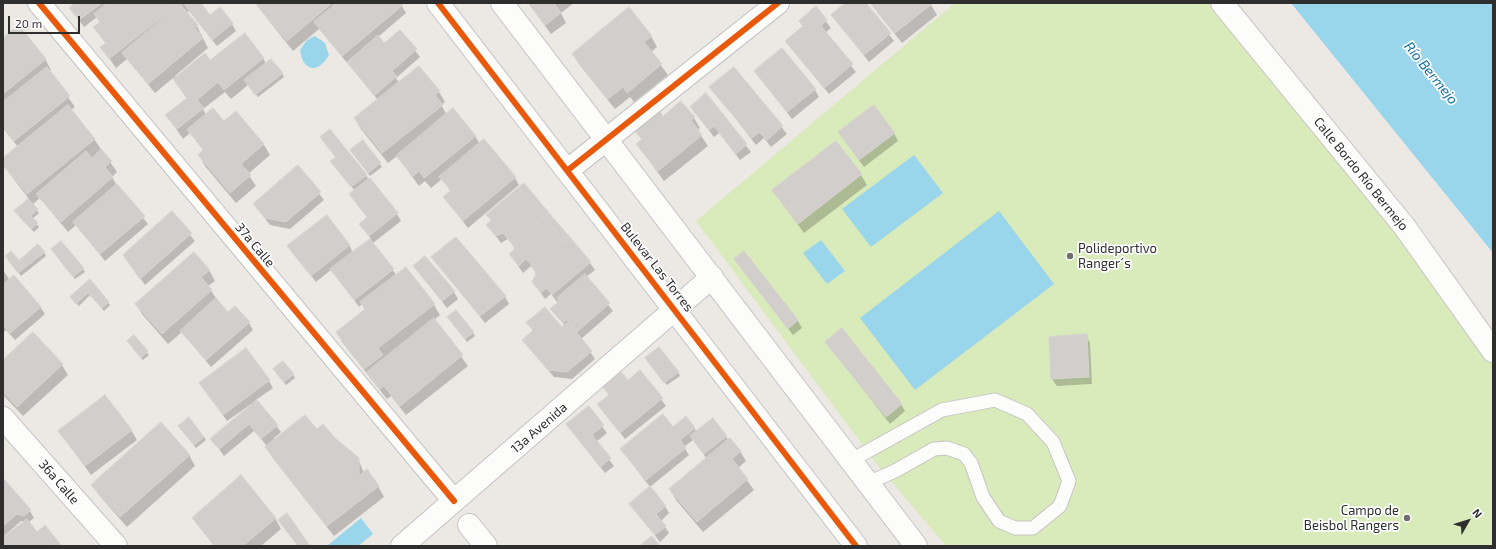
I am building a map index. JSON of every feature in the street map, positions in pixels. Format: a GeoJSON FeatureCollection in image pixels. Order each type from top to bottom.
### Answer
{"type":"FeatureCollection","features":[{"type":"Feature","properties":{"kind":"street","name":"37a Calle"},"geometry":{"type":"LineString","coordinates":[[39,3],[454,501]]}},
{"type":"Feature","properties":{"kind":"street","name":"Bulevar Las Torres"},"geometry":{"type":"LineString","coordinates":[[438,3],[676,309],[856,546]]}},
{"type":"Feature","properties":{"kind":"street"},"geometry":{"type":"LineString","coordinates":[[502,3],[916,546]]}},
{"type":"Feature","properties":{"kind":"street","name":"Calle Bordo Río Bermejo"},"geometry":{"type":"LineString","coordinates":[[1222,3],[1404,226],[1493,351]]}},
{"type":"Feature","properties":{"kind":"street"},"geometry":{"type":"LineString","coordinates":[[568,170],[607,140],[772,5]]}},
{"type":"Feature","properties":{"kind":"street","name":"13a Avenida"},"geometry":{"type":"LineString","coordinates":[[402,546],[712,277]]}},
{"type":"Feature","properties":{"kind":"street","name":"36a Calle"},"geometry":{"type":"LineString","coordinates":[[3,418],[116,546]]}},
{"type":"Feature","properties":{"kind":"street"},"geometry":{"type":"LineString","coordinates":[[469,525],[486,546]]}},
{"type":"Feature","properties":{"kind":"lane"},"geometry":{"type":"LineString","coordinates":[[850,461],[942,410],[995,400],[1027,414],[1053,442],[1069,481],[1060,506],[1034,528],[1015,528],[999,521],[983,496],[971,463],[964,454],[947,448],[934,449],[895,471],[868,483]]}},
{"type":"Feature","properties":{"kind":"green space","name":"Polideportivo Ranger´s"},"geometry":{"type":"Polygon","coordinates":[[[955,3],[1209,3],[1297,104],[1493,360],[1493,546],[946,546],[876,463],[696,221],[955,3]]]}},
{"type":"Feature","properties":{"kind":"water","name":"Río Bermejo"},"geometry":{"type":"Polygon","coordinates":[[[1291,3],[1493,3],[1493,253],[1291,3]]]}},
{"type":"Feature","properties":{"kind":"water"},"geometry":{"type":"Polygon","coordinates":[[[315,36],[325,43],[329,55],[320,65],[316,68],[312,68],[304,63],[300,50],[307,40],[315,36]]]}},
{"type":"Feature","properties":{"kind":"water"},"geometry":{"type":"Polygon","coordinates":[[[914,155],[943,193],[871,247],[842,209],[914,155]]]}},
{"type":"Feature","properties":{"kind":"water"},"geometry":{"type":"Polygon","coordinates":[[[999,211],[1054,284],[915,390],[860,318],[999,211]]]}},
{"type":"Feature","properties":{"kind":"water"},"geometry":{"type":"Polygon","coordinates":[[[821,240],[845,271],[827,284],[803,253],[821,240]]]}},
{"type":"Feature","properties":{"kind":"water"},"geometry":{"type":"Polygon","coordinates":[[[361,518],[373,534],[358,546],[327,546],[361,518]]]}},
{"type":"Feature","properties":{"kind":"building"},"geometry":{"type":"Polygon","coordinates":[[[75,3],[102,3],[79,20],[69,8],[75,3]]]}},
{"type":"Feature","properties":{"kind":"building"},"geometry":{"type":"Polygon","coordinates":[[[108,3],[180,3],[109,59],[100,47],[106,43],[93,27],[100,22],[94,14],[108,3]]]}},
{"type":"Feature","properties":{"kind":"building"},"geometry":{"type":"Polygon","coordinates":[[[188,3],[201,3],[210,15],[220,7],[233,23],[212,40],[185,5],[188,3]]]}},
{"type":"Feature","properties":{"kind":"building"},"geometry":{"type":"Polygon","coordinates":[[[332,3],[287,41],[256,4],[332,3]]]}},
{"type":"Feature","properties":{"kind":"building"},"geometry":{"type":"Polygon","coordinates":[[[337,3],[401,3],[403,5],[342,56],[314,22],[337,3]]]}},
{"type":"Feature","properties":{"kind":"building"},"geometry":{"type":"Polygon","coordinates":[[[529,3],[554,3],[561,13],[545,25],[529,3]]]}},
{"type":"Feature","properties":{"kind":"building"},"geometry":{"type":"Polygon","coordinates":[[[845,3],[866,3],[891,33],[864,55],[831,15],[845,3]]]}},
{"type":"Feature","properties":{"kind":"building"},"geometry":{"type":"Polygon","coordinates":[[[871,3],[931,3],[932,4],[895,33],[871,3]]]}},
{"type":"Feature","properties":{"kind":"building"},"geometry":{"type":"Polygon","coordinates":[[[180,4],[198,25],[195,28],[203,38],[148,84],[122,53],[180,4]]]}},
{"type":"Feature","properties":{"kind":"building"},"geometry":{"type":"Polygon","coordinates":[[[816,6],[827,20],[821,26],[853,64],[824,88],[785,41],[803,26],[799,21],[816,6]]]}},
{"type":"Feature","properties":{"kind":"building"},"geometry":{"type":"Polygon","coordinates":[[[629,7],[652,36],[644,42],[662,64],[627,93],[623,87],[608,99],[572,54],[629,7]]]}},
{"type":"Feature","properties":{"kind":"building"},"geometry":{"type":"Polygon","coordinates":[[[19,25],[46,59],[3,94],[3,38],[19,25]]]}},
{"type":"Feature","properties":{"kind":"building"},"geometry":{"type":"Polygon","coordinates":[[[400,30],[417,49],[392,71],[397,76],[375,95],[347,62],[378,35],[384,43],[400,30]]]}},
{"type":"Feature","properties":{"kind":"building"},"geometry":{"type":"Polygon","coordinates":[[[245,33],[264,58],[224,90],[218,82],[197,100],[204,108],[177,129],[165,115],[187,98],[173,79],[205,53],[210,60],[245,33]]]}},
{"type":"Feature","properties":{"kind":"building"},"geometry":{"type":"Polygon","coordinates":[[[782,48],[816,89],[787,112],[754,71],[782,48]]]}},
{"type":"Feature","properties":{"kind":"building"},"geometry":{"type":"Polygon","coordinates":[[[271,59],[283,73],[255,95],[244,80],[271,59]]]}},
{"type":"Feature","properties":{"kind":"building"},"geometry":{"type":"Polygon","coordinates":[[[419,66],[440,91],[435,95],[443,105],[382,153],[354,118],[419,66]]]}},
{"type":"Feature","properties":{"kind":"building"},"geometry":{"type":"Polygon","coordinates":[[[47,67],[70,96],[14,141],[3,126],[3,102],[47,67]]]}},
{"type":"Feature","properties":{"kind":"building"},"geometry":{"type":"Polygon","coordinates":[[[734,67],[783,126],[767,140],[759,132],[752,138],[709,87],[734,67]]]}},
{"type":"Feature","properties":{"kind":"building"},"geometry":{"type":"Polygon","coordinates":[[[706,93],[747,144],[736,154],[714,126],[709,130],[690,107],[706,93]]]}},
{"type":"Feature","properties":{"kind":"building"},"geometry":{"type":"Polygon","coordinates":[[[681,101],[695,117],[691,120],[702,135],[658,171],[636,144],[642,139],[633,129],[658,109],[663,116],[681,101]]]}},
{"type":"Feature","properties":{"kind":"building"},"geometry":{"type":"Polygon","coordinates":[[[68,105],[95,139],[27,194],[3,165],[3,158],[68,105]]]}},
{"type":"Feature","properties":{"kind":"building"},"geometry":{"type":"Polygon","coordinates":[[[874,105],[895,133],[859,160],[838,132],[874,105]]]}},
{"type":"Feature","properties":{"kind":"building"},"geometry":{"type":"Polygon","coordinates":[[[213,108],[224,121],[236,111],[264,144],[241,164],[251,175],[230,193],[198,155],[204,149],[187,130],[213,108]]]}},
{"type":"Feature","properties":{"kind":"building"},"geometry":{"type":"Polygon","coordinates":[[[453,108],[476,136],[424,178],[419,171],[413,176],[396,156],[453,108]]]}},
{"type":"Feature","properties":{"kind":"building"},"geometry":{"type":"Polygon","coordinates":[[[330,129],[367,175],[351,187],[330,161],[336,157],[320,137],[330,129]]]}},
{"type":"Feature","properties":{"kind":"building"},"geometry":{"type":"Polygon","coordinates":[[[484,139],[516,177],[463,221],[443,197],[451,190],[439,177],[484,139]]]}},
{"type":"Feature","properties":{"kind":"building"},"geometry":{"type":"Polygon","coordinates":[[[363,140],[381,163],[368,173],[350,150],[363,140]]]}},
{"type":"Feature","properties":{"kind":"building"},"geometry":{"type":"Polygon","coordinates":[[[836,141],[862,174],[798,224],[772,190],[836,141]]]}},
{"type":"Feature","properties":{"kind":"building"},"geometry":{"type":"Polygon","coordinates":[[[101,149],[112,161],[105,167],[113,177],[61,222],[36,194],[86,151],[92,158],[101,149]]]}},
{"type":"Feature","properties":{"kind":"building"},"geometry":{"type":"Polygon","coordinates":[[[298,165],[321,192],[286,222],[265,218],[253,204],[298,165]]]}},
{"type":"Feature","properties":{"kind":"building"},"geometry":{"type":"Polygon","coordinates":[[[370,178],[398,213],[369,236],[359,224],[367,217],[349,194],[370,178]]]}},
{"type":"Feature","properties":{"kind":"building"},"geometry":{"type":"Polygon","coordinates":[[[524,183],[549,213],[512,244],[503,233],[496,236],[486,225],[492,220],[486,215],[524,183]]]}},
{"type":"Feature","properties":{"kind":"building"},"geometry":{"type":"Polygon","coordinates":[[[117,184],[145,216],[100,254],[73,222],[117,184]]]}},
{"type":"Feature","properties":{"kind":"building"},"geometry":{"type":"Polygon","coordinates":[[[28,199],[38,209],[31,216],[38,223],[31,229],[14,211],[28,199]]]}},
{"type":"Feature","properties":{"kind":"building"},"geometry":{"type":"Polygon","coordinates":[[[172,211],[192,233],[140,279],[123,255],[172,211]]]}},
{"type":"Feature","properties":{"kind":"building"},"geometry":{"type":"Polygon","coordinates":[[[549,213],[569,236],[533,267],[526,259],[519,266],[509,254],[515,249],[512,244],[549,213]]]}},
{"type":"Feature","properties":{"kind":"building"},"geometry":{"type":"Polygon","coordinates":[[[327,215],[350,245],[311,276],[287,246],[327,215]]]}},
{"type":"Feature","properties":{"kind":"building"},"geometry":{"type":"Polygon","coordinates":[[[569,236],[591,262],[552,295],[546,288],[541,293],[532,282],[536,274],[533,267],[569,236]]]}},
{"type":"Feature","properties":{"kind":"building"},"geometry":{"type":"Polygon","coordinates":[[[456,237],[506,296],[480,316],[431,257],[456,237]]]}},
{"type":"Feature","properties":{"kind":"building"},"geometry":{"type":"Polygon","coordinates":[[[370,239],[394,269],[354,300],[330,269],[370,239]]]}},
{"type":"Feature","properties":{"kind":"building"},"geometry":{"type":"Polygon","coordinates":[[[61,241],[84,268],[73,277],[51,249],[61,241]]]}},
{"type":"Feature","properties":{"kind":"building"},"geometry":{"type":"Polygon","coordinates":[[[38,244],[45,252],[18,273],[5,256],[11,251],[19,260],[38,244]]]}},
{"type":"Feature","properties":{"kind":"building"},"geometry":{"type":"Polygon","coordinates":[[[744,251],[798,320],[788,329],[734,259],[744,251]]]}},
{"type":"Feature","properties":{"kind":"building"},"geometry":{"type":"Polygon","coordinates":[[[194,252],[210,270],[201,277],[212,290],[162,334],[135,304],[194,252]]]}},
{"type":"Feature","properties":{"kind":"building"},"geometry":{"type":"Polygon","coordinates":[[[425,256],[455,291],[442,301],[413,266],[425,256]]]}},
{"type":"Feature","properties":{"kind":"building"},"geometry":{"type":"Polygon","coordinates":[[[406,267],[435,304],[378,348],[383,355],[364,369],[336,332],[365,309],[360,302],[406,267]]]}},
{"type":"Feature","properties":{"kind":"building"},"geometry":{"type":"Polygon","coordinates":[[[585,274],[610,303],[577,332],[567,320],[563,323],[550,309],[559,301],[557,298],[585,274]]]}},
{"type":"Feature","properties":{"kind":"building"},"geometry":{"type":"Polygon","coordinates":[[[14,275],[41,307],[10,333],[3,325],[3,285],[14,275]]]}},
{"type":"Feature","properties":{"kind":"building"},"geometry":{"type":"Polygon","coordinates":[[[90,279],[109,302],[102,308],[88,293],[76,304],[70,297],[90,279]]]}},
{"type":"Feature","properties":{"kind":"building"},"geometry":{"type":"Polygon","coordinates":[[[216,298],[228,312],[235,306],[250,322],[206,360],[180,331],[216,298]]]}},
{"type":"Feature","properties":{"kind":"building"},"geometry":{"type":"Polygon","coordinates":[[[545,307],[562,327],[568,322],[592,351],[567,372],[548,370],[522,340],[533,330],[526,323],[545,307]]]}},
{"type":"Feature","properties":{"kind":"building"},"geometry":{"type":"Polygon","coordinates":[[[456,310],[474,332],[465,339],[447,317],[456,310]]]}},
{"type":"Feature","properties":{"kind":"building"},"geometry":{"type":"Polygon","coordinates":[[[434,318],[463,355],[400,406],[384,386],[380,389],[367,372],[434,318]]]}},
{"type":"Feature","properties":{"kind":"building"},"geometry":{"type":"Polygon","coordinates":[[[842,328],[902,404],[886,417],[825,342],[842,328]]]}},
{"type":"Feature","properties":{"kind":"building"},"geometry":{"type":"Polygon","coordinates":[[[33,332],[63,364],[17,407],[3,392],[3,360],[33,332]]]}},
{"type":"Feature","properties":{"kind":"building"},"geometry":{"type":"Polygon","coordinates":[[[1087,334],[1089,377],[1051,379],[1049,337],[1087,334]]]}},
{"type":"Feature","properties":{"kind":"building"},"geometry":{"type":"Polygon","coordinates":[[[134,335],[148,351],[141,358],[127,341],[134,335]]]}},
{"type":"Feature","properties":{"kind":"building"},"geometry":{"type":"Polygon","coordinates":[[[659,347],[679,372],[664,383],[645,358],[659,347]]]}},
{"type":"Feature","properties":{"kind":"building"},"geometry":{"type":"Polygon","coordinates":[[[246,348],[270,380],[223,415],[199,383],[246,348]]]}},
{"type":"Feature","properties":{"kind":"building"},"geometry":{"type":"Polygon","coordinates":[[[283,361],[294,374],[284,382],[273,369],[283,361]]]}},
{"type":"Feature","properties":{"kind":"building"},"geometry":{"type":"Polygon","coordinates":[[[640,370],[663,398],[620,433],[597,404],[609,395],[603,387],[621,372],[628,380],[640,370]]]}},
{"type":"Feature","properties":{"kind":"building"},"geometry":{"type":"Polygon","coordinates":[[[105,395],[132,430],[85,466],[58,431],[105,395]]]}},
{"type":"Feature","properties":{"kind":"building"},"geometry":{"type":"Polygon","coordinates":[[[257,400],[278,425],[261,439],[249,424],[219,449],[210,439],[257,400]]]}},
{"type":"Feature","properties":{"kind":"building"},"geometry":{"type":"Polygon","coordinates":[[[589,406],[604,425],[592,435],[611,458],[600,467],[566,424],[589,406]]]}},
{"type":"Feature","properties":{"kind":"building"},"geometry":{"type":"Polygon","coordinates":[[[663,414],[673,427],[686,416],[695,428],[680,440],[686,448],[646,480],[620,449],[663,414]]]}},
{"type":"Feature","properties":{"kind":"building"},"geometry":{"type":"Polygon","coordinates":[[[305,415],[317,429],[323,424],[335,438],[359,458],[359,476],[367,469],[379,486],[327,526],[265,447],[305,415]]]}},
{"type":"Feature","properties":{"kind":"building"},"geometry":{"type":"Polygon","coordinates":[[[189,417],[204,437],[194,445],[178,426],[189,417]]]}},
{"type":"Feature","properties":{"kind":"building"},"geometry":{"type":"Polygon","coordinates":[[[713,418],[727,436],[704,454],[690,436],[713,418]]]}},
{"type":"Feature","properties":{"kind":"building"},"geometry":{"type":"Polygon","coordinates":[[[161,422],[190,455],[120,517],[91,485],[161,422]]]}},
{"type":"Feature","properties":{"kind":"building"},"geometry":{"type":"Polygon","coordinates":[[[730,438],[741,451],[732,459],[748,479],[697,522],[669,489],[730,438]]]}},
{"type":"Feature","properties":{"kind":"building"},"geometry":{"type":"Polygon","coordinates":[[[241,475],[276,518],[243,546],[215,546],[192,518],[241,475]]]}},
{"type":"Feature","properties":{"kind":"building"},"geometry":{"type":"Polygon","coordinates":[[[5,480],[31,510],[24,516],[17,514],[3,526],[3,481],[5,480]]]}},
{"type":"Feature","properties":{"kind":"building"},"geometry":{"type":"Polygon","coordinates":[[[650,486],[666,506],[656,514],[666,526],[655,535],[629,504],[650,486]]]}},
{"type":"Feature","properties":{"kind":"building"},"geometry":{"type":"Polygon","coordinates":[[[287,513],[310,546],[298,546],[278,520],[287,513]]]}},
{"type":"Feature","properties":{"kind":"building"},"geometry":{"type":"Polygon","coordinates":[[[27,519],[37,532],[45,525],[61,545],[3,546],[3,538],[27,519]]]}},
{"type":"Feature","properties":{"kind":"building"},"geometry":{"type":"Polygon","coordinates":[[[652,536],[660,546],[640,546],[652,536]]]}},
{"type":"Feature","properties":{"kind":"cycle path"},"geometry":{"type":"LineString","coordinates":[[39,3],[454,501]]}},
{"type":"Feature","properties":{"kind":"cycle path"},"geometry":{"type":"LineString","coordinates":[[438,3],[856,546]]}},
{"type":"Feature","properties":{"kind":"cycle path"},"geometry":{"type":"LineString","coordinates":[[568,170],[778,3]]}},
{"type":"Feature","properties":{"kind":"place","name":"Polideportivo Ranger´s"},"geometry":{"type":"Point","coordinates":[1070,256]}},
{"type":"Feature","properties":{"kind":"place","name":"Campo de Beisbol Rangers"},"geometry":{"type":"Point","coordinates":[1407,518]}}]}
